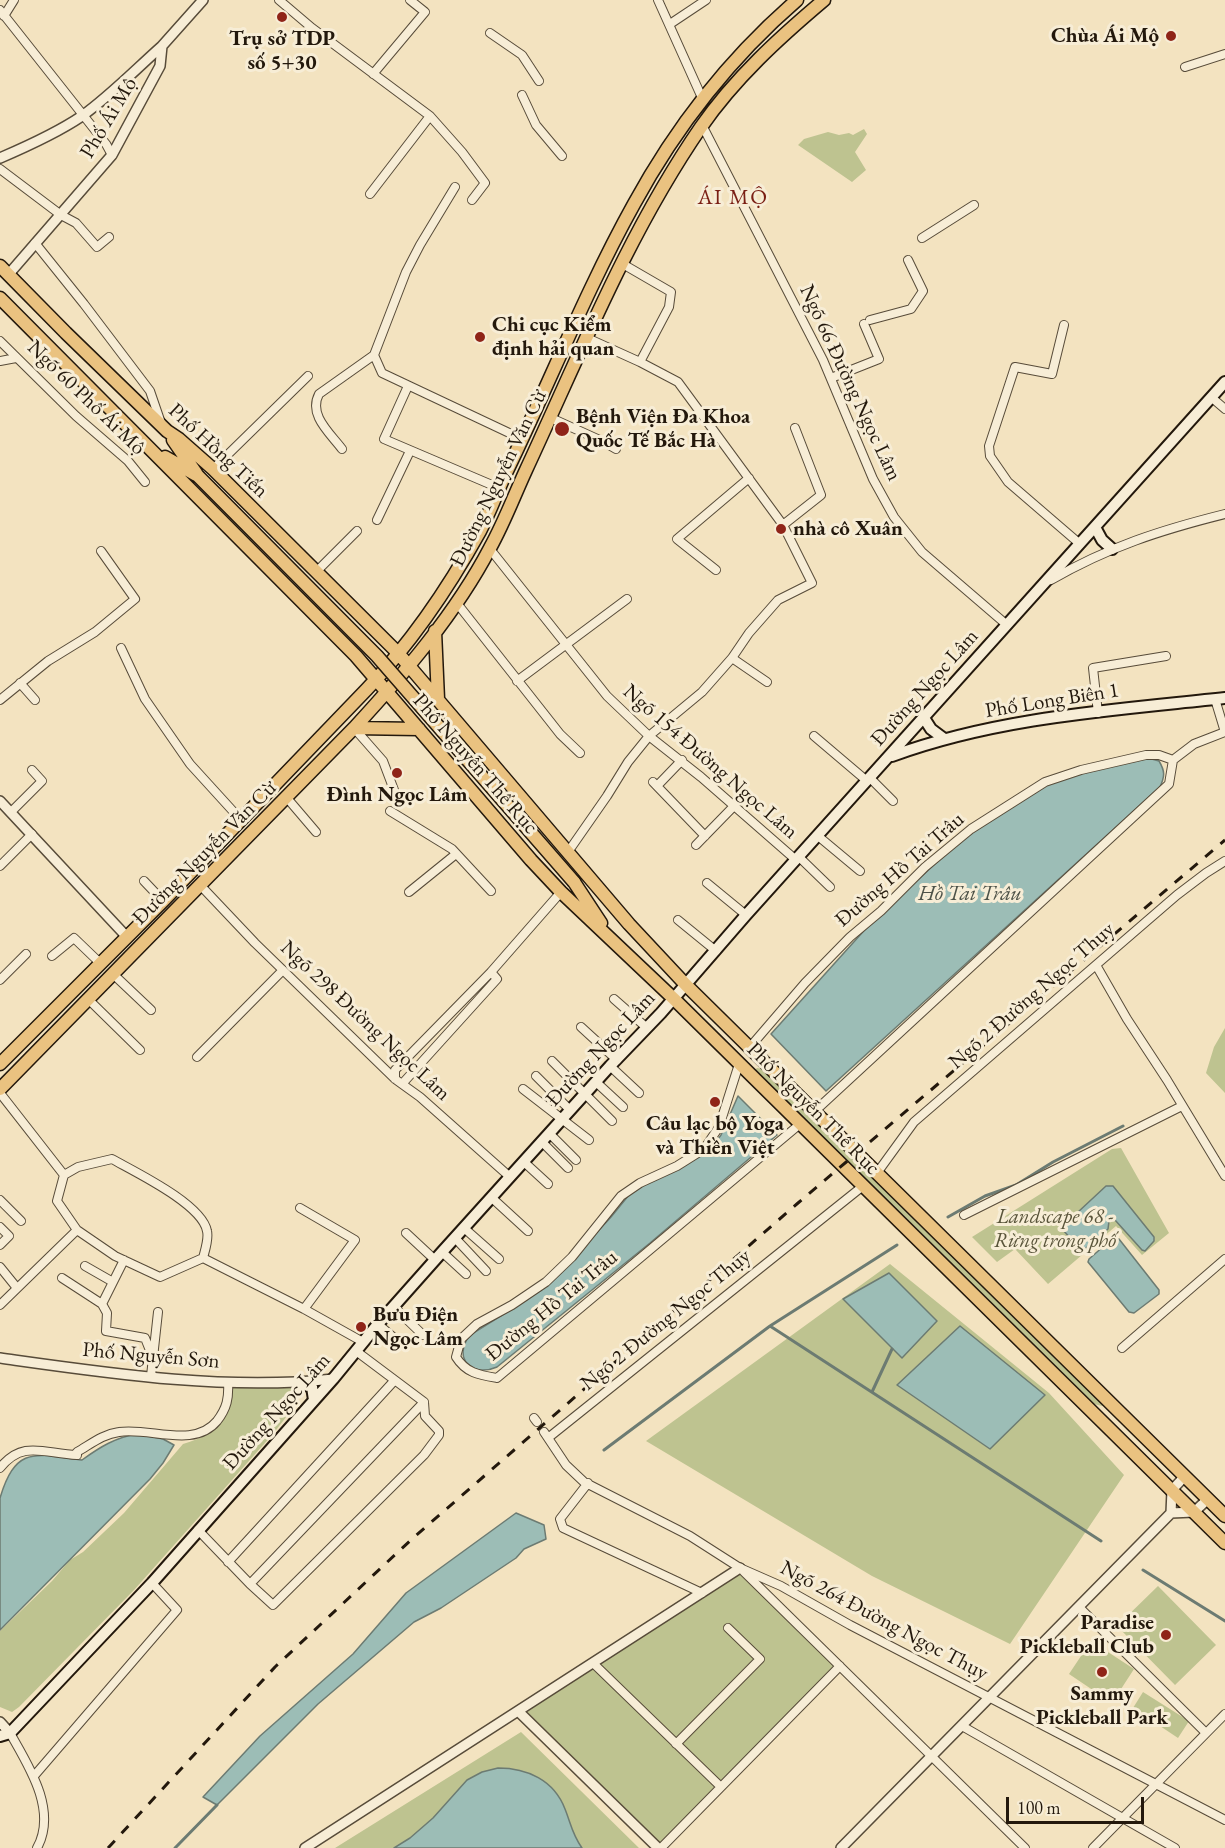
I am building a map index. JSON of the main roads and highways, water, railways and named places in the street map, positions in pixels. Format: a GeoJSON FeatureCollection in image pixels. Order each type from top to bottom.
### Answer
{"type":"FeatureCollection","features":[{"type":"Feature","properties":{"kind":"main road","name":"Đường Nguyễn Văn Cừ"},"geometry":{"type":"LineString","coordinates":[[0,1064],[163,901],[377,679],[398,653],[442,593],[481,530],[603,263],[634,203],[667,151],[726,71],[768,26],[798,0]]}},
{"type":"Feature","properties":{"kind":"main road","name":"Đường Nguyễn Văn Cừ"},"geometry":{"type":"LineString","coordinates":[[0,1091],[287,798],[388,692],[409,666],[456,602],[490,549],[621,263],[649,210],[702,125],[737,82],[782,35],[824,0]]}},
{"type":"Feature","properties":{"kind":"main road"},"geometry":{"type":"LineString","coordinates":[[634,203],[649,210]]}},
{"type":"Feature","properties":{"kind":"main road","name":"Phố Hồng Tiến"},"geometry":{"type":"LineString","coordinates":[[4,270],[164,428],[213,469],[409,666]]}},
{"type":"Feature","properties":{"kind":"main road"},"geometry":{"type":"LineString","coordinates":[[0,298],[322,620],[388,692]]}},
{"type":"Feature","properties":{"kind":"main road","name":"Đường Ngọc Lâm"},"geometry":{"type":"LineString","coordinates":[[5,1734],[152,1583],[333,1379],[438,1256],[674,999],[746,915],[1225,382]]}},
{"type":"Feature","properties":{"kind":"main road"},"geometry":{"type":"LineString","coordinates":[[164,428],[198,476],[377,656],[574,882],[613,940]]}},
{"type":"Feature","properties":{"kind":"main road"},"geometry":{"type":"LineString","coordinates":[[150,448],[198,476]]}},
{"type":"Feature","properties":{"kind":"main road"},"geometry":{"type":"LineString","coordinates":[[1095,527],[1102,540],[1112,549]]}},
{"type":"Feature","properties":{"kind":"main road"},"geometry":{"type":"LineString","coordinates":[[435,631],[438,699]]}},
{"type":"Feature","properties":{"kind":"main road","name":"Phố Nguyễn Thế Rục"},"geometry":{"type":"LineString","coordinates":[[409,666],[629,924],[686,985],[1225,1516]]}},
{"type":"Feature","properties":{"kind":"main road","name":"Phố Nguyễn Thế Rục"},"geometry":{"type":"LineString","coordinates":[[388,692],[561,892],[674,999],[1225,1542]]}},
{"type":"Feature","properties":{"kind":"main road","name":"Phố Long Biên 1"},"geometry":{"type":"LineString","coordinates":[[889,757],[943,738],[1037,720],[1220,698]]}},
{"type":"Feature","properties":{"kind":"main road"},"geometry":{"type":"LineString","coordinates":[[924,718],[931,729],[943,738]]}},
{"type":"Feature","properties":{"kind":"main road"},"geometry":{"type":"LineString","coordinates":[[354,728],[419,729]]}},
{"type":"Feature","properties":{"kind":"main road"},"geometry":{"type":"LineString","coordinates":[[574,882],[629,924]]}},
{"type":"Feature","properties":{"kind":"main road"},"geometry":{"type":"LineString","coordinates":[[300,1383],[312,1387],[314,1400]]}},
{"type":"Feature","properties":{"kind":"water","name":"Hồ Tai Trâu"},"geometry":{"type":"Polygon","coordinates":[[[1148,758],[1159,761],[1162,768],[1164,774],[1160,787],[826,1091],[771,1034],[870,924],[962,839],[1043,786],[1081,773],[1148,758]]]}},
{"type":"Feature","properties":{"kind":"water"},"geometry":{"type":"Polygon","coordinates":[[[738,1096],[777,1135],[650,1243],[497,1367],[480,1370],[467,1364],[463,1351],[470,1335],[528,1299],[555,1278],[633,1190],[712,1147],[721,1135],[738,1096]]]}},
{"type":"Feature","properties":{"kind":"water"},"geometry":{"type":"Polygon","coordinates":[[[1106,1186],[1113,1186],[1154,1237],[1154,1241],[1145,1251],[1115,1220],[1109,1221],[1108,1229],[1086,1248],[1080,1249],[1063,1230],[1063,1226],[1106,1186]]]}},
{"type":"Feature","properties":{"kind":"water"},"geometry":{"type":"Polygon","coordinates":[[[1112,1239],[1119,1239],[1159,1290],[1159,1294],[1134,1313],[1129,1312],[1088,1262],[1112,1239]]]}},
{"type":"Feature","properties":{"kind":"water"},"geometry":{"type":"Polygon","coordinates":[[[889,1273],[937,1321],[902,1358],[843,1299],[889,1273]]]}},
{"type":"Feature","properties":{"kind":"water"},"geometry":{"type":"Polygon","coordinates":[[[960,1326],[1045,1395],[990,1449],[897,1385],[960,1326]]]}},
{"type":"Feature","properties":{"kind":"water"},"geometry":{"type":"Polygon","coordinates":[[[138,1434],[163,1439],[174,1445],[150,1479],[0,1630],[0,1498],[13,1469],[21,1461],[40,1455],[82,1460],[108,1443],[138,1434]]]}},
{"type":"Feature","properties":{"kind":"water"},"geometry":{"type":"Polygon","coordinates":[[[516,1513],[544,1525],[546,1539],[524,1549],[516,1558],[441,1608],[414,1622],[318,1704],[217,1805],[203,1797],[260,1736],[353,1654],[406,1593],[516,1513]]]}},
{"type":"Feature","properties":{"kind":"water"},"geometry":{"type":"Polygon","coordinates":[[[498,1768],[529,1773],[547,1783],[560,1799],[582,1848],[394,1848],[410,1838],[433,1818],[467,1780],[482,1772],[498,1768]]]}},
{"type":"Feature","properties":{"kind":"waterway"},"geometry":{"type":"LineString","coordinates":[[948,1217],[985,1196],[1016,1185],[1053,1162],[1123,1126]]}},
{"type":"Feature","properties":{"kind":"waterway"},"geometry":{"type":"LineString","coordinates":[[604,1450],[770,1326],[897,1245]]}},
{"type":"Feature","properties":{"kind":"waterway"},"geometry":{"type":"LineString","coordinates":[[770,1326],[1101,1541]]}},
{"type":"Feature","properties":{"kind":"waterway"},"geometry":{"type":"LineString","coordinates":[[872,1392],[892,1349]]}},
{"type":"Feature","properties":{"kind":"waterway"},"geometry":{"type":"LineString","coordinates":[[1143,1570],[1225,1621]]}},
{"type":"Feature","properties":{"kind":"waterway"},"geometry":{"type":"LineString","coordinates":[[175,1848],[217,1805]]}},
{"type":"Feature","properties":{"kind":"railway"},"geometry":{"type":"LineString","coordinates":[[108,1848],[275,1667],[413,1538],[798,1203],[1225,840]]}},
{"type":"Feature","properties":{"kind":"place","name":"Trụ sở TDP số 5+30"},"geometry":{"type":"Point","coordinates":[282,17]}},
{"type":"Feature","properties":{"kind":"place","name":"Chùa Ái Mộ"},"geometry":{"type":"Point","coordinates":[1171,36]}},
{"type":"Feature","properties":{"kind":"place","name":"Chi cục Kiểm định hải quan"},"geometry":{"type":"Point","coordinates":[480,337]}},
{"type":"Feature","properties":{"kind":"place","name":"Bệnh Viện Đa Khoa Quốc Tế Bắc Hà"},"geometry":{"type":"Point","coordinates":[562,429]}},
{"type":"Feature","properties":{"kind":"place","name":"nhà cô Xuân"},"geometry":{"type":"Point","coordinates":[781,529]}},
{"type":"Feature","properties":{"kind":"place","name":"Đình Ngọc Lâm"},"geometry":{"type":"Point","coordinates":[397,773]}},
{"type":"Feature","properties":{"kind":"place","name":"Câu lạc bộ Yoga và Thiền Việt"},"geometry":{"type":"Point","coordinates":[715,1102]}},
{"type":"Feature","properties":{"kind":"place","name":"Bưu Điện Ngọc Lâm"},"geometry":{"type":"Point","coordinates":[361,1327]}},
{"type":"Feature","properties":{"kind":"place","name":"Paradise Pickleball Club"},"geometry":{"type":"Point","coordinates":[1166,1635]}},
{"type":"Feature","properties":{"kind":"place","name":"Sammy Pickleball Park"},"geometry":{"type":"Point","coordinates":[1102,1672]}},
{"type":"Feature","properties":{"kind":"district","name":"ÁI MỘ"},"geometry":{"type":"Point","coordinates":[733,198]}},
{"type":"Feature","properties":{"kind":"park label","name":"Landscape 68 - Rừng trong phố"},"geometry":{"type":"Point","coordinates":[1055,1229]}}]}
